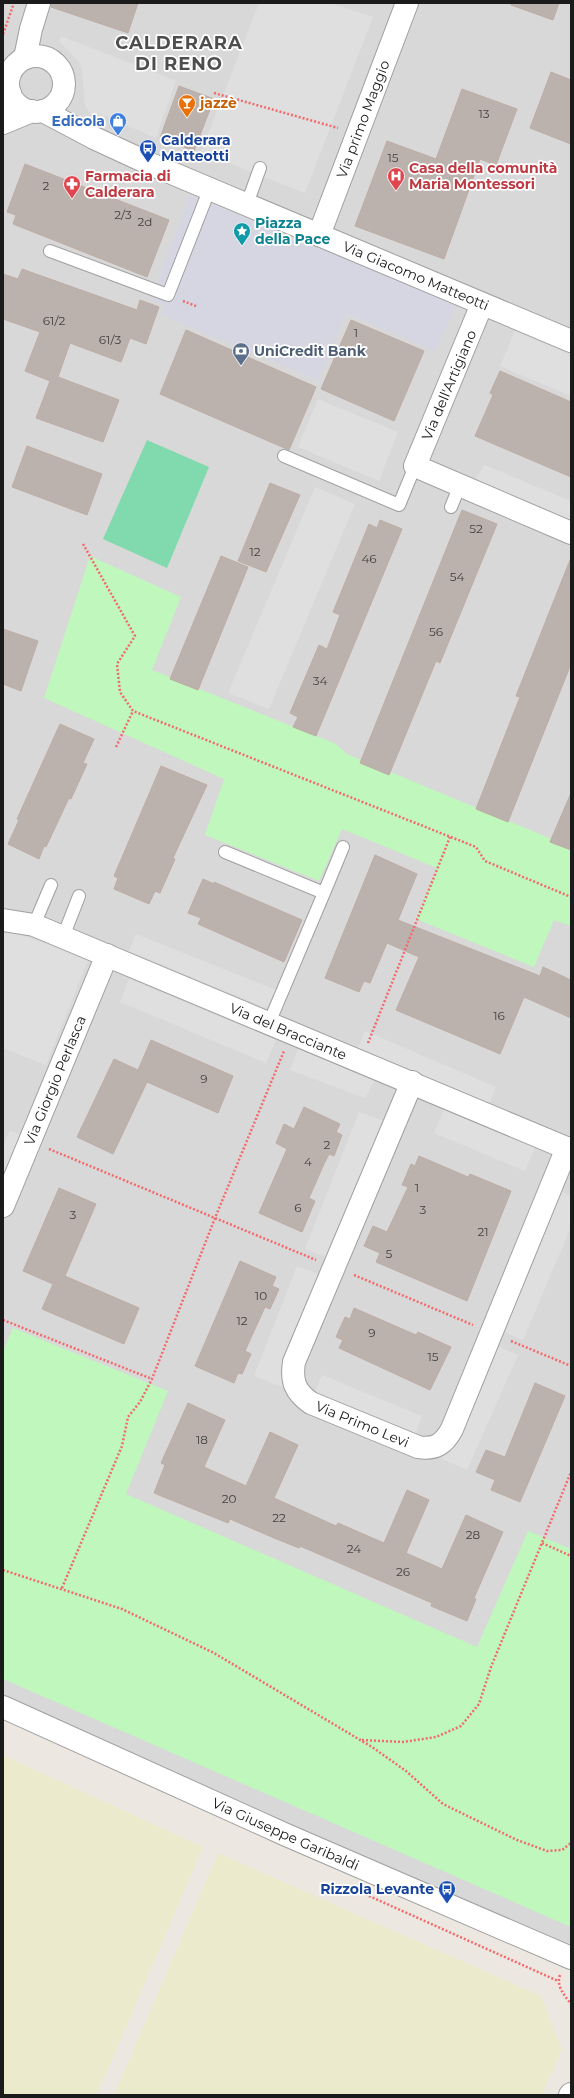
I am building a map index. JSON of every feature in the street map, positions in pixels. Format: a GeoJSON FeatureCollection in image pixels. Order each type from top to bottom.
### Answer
{"type":"FeatureCollection","features":[{"type":"Feature","properties":{"kind":"street","name":"Via primo Maggio"},"geometry":{"type":"LineString","coordinates":[[319,235],[406,3]]}},
{"type":"Feature","properties":{"kind":"street"},"geometry":{"type":"LineString","coordinates":[[3,123],[56,103],[64,89],[64,82],[59,67],[47,58],[38,41],[36,12]]}},
{"type":"Feature","properties":{"kind":"street"},"geometry":{"type":"LineString","coordinates":[[36,12],[10,78],[15,102],[22,108],[37,111]]}},
{"type":"Feature","properties":{"kind":"street"},"geometry":{"type":"LineString","coordinates":[[10,78],[36,56],[47,58]]}},
{"type":"Feature","properties":{"kind":"street","name":"Via Giacomo Matteotti"},"geometry":{"type":"LineString","coordinates":[[64,89],[69,110],[85,133]]}},
{"type":"Feature","properties":{"kind":"street","name":"Via Giacomo Matteotti"},"geometry":{"type":"LineString","coordinates":[[37,111],[148,163],[571,341]]}},
{"type":"Feature","properties":{"kind":"street","name":"Via dell'Artigiano"},"geometry":{"type":"LineString","coordinates":[[415,466],[482,304]]}},
{"type":"Feature","properties":{"kind":"street"},"geometry":{"type":"LineString","coordinates":[[415,466],[571,533]]}},
{"type":"Feature","properties":{"kind":"street","name":"Via del Bracciante"},"geometry":{"type":"LineString","coordinates":[[3,920],[34,925],[269,1022],[569,1149]]}},
{"type":"Feature","properties":{"kind":"street","name":"Via Giorgio Perlasca"},"geometry":{"type":"LineString","coordinates":[[3,1206],[107,955]]}},
{"type":"Feature","properties":{"kind":"street","name":"Via Primo Levi"},"geometry":{"type":"LineString","coordinates":[[412,1082],[298,1350],[292,1374],[295,1387],[301,1396],[318,1406],[418,1447],[436,1447],[443,1443],[452,1429],[569,1149]]}},
{"type":"Feature","properties":{"kind":"street","name":"Via Giuseppe Garibaldi"},"geometry":{"type":"LineString","coordinates":[[3,1707],[284,1834],[569,1957]]}},
{"type":"Feature","properties":{"kind":"lane"},"geometry":{"type":"LineString","coordinates":[[247,204],[260,168]]}},
{"type":"Feature","properties":{"kind":"lane"},"geometry":{"type":"LineString","coordinates":[[50,251],[168,295],[210,188]]}},
{"type":"Feature","properties":{"kind":"lane","name":"Via dell'Artigiano"},"geometry":{"type":"LineString","coordinates":[[284,456],[399,505],[415,466]]}},
{"type":"Feature","properties":{"kind":"lane"},"geometry":{"type":"LineString","coordinates":[[451,507],[460,485]]}},
{"type":"Feature","properties":{"kind":"lane"},"geometry":{"type":"LineString","coordinates":[[269,1022],[343,847]]}},
{"type":"Feature","properties":{"kind":"lane"},"geometry":{"type":"LineString","coordinates":[[225,852],[324,893]]}},
{"type":"Feature","properties":{"kind":"lane"},"geometry":{"type":"LineString","coordinates":[[34,925],[51,886]]}},
{"type":"Feature","properties":{"kind":"lane"},"geometry":{"type":"LineString","coordinates":[[63,937],[80,896]]}},
{"type":"Feature","properties":{"kind":"path"},"geometry":{"type":"LineString","coordinates":[[3,34],[14,3]]}},
{"type":"Feature","properties":{"kind":"path"},"geometry":{"type":"LineString","coordinates":[[214,93],[357,134]]}},
{"type":"Feature","properties":{"kind":"path"},"geometry":{"type":"LineString","coordinates":[[83,544],[134,636],[117,664],[120,692],[133,711],[476,847],[485,861],[571,897]]}},
{"type":"Feature","properties":{"kind":"path"},"geometry":{"type":"LineString","coordinates":[[116,747],[133,711]]}},
{"type":"Feature","properties":{"kind":"path"},"geometry":{"type":"LineString","coordinates":[[361,1061],[450,837]]}},
{"type":"Feature","properties":{"kind":"path"},"geometry":{"type":"LineString","coordinates":[[62,1588],[122,1446],[128,1417],[140,1402],[152,1379],[215,1218],[292,1032]]}},
{"type":"Feature","properties":{"kind":"path"},"geometry":{"type":"LineString","coordinates":[[30,1141],[571,1366]]}},
{"type":"Feature","properties":{"kind":"path"},"geometry":{"type":"LineString","coordinates":[[3,1320],[152,1379]]}},
{"type":"Feature","properties":{"kind":"path"},"geometry":{"type":"LineString","coordinates":[[360,1740],[403,1742],[436,1737],[461,1726],[479,1704],[491,1667],[571,1472]]}},
{"type":"Feature","properties":{"kind":"path"},"geometry":{"type":"LineString","coordinates":[[542,1543],[571,1556]]}},
{"type":"Feature","properties":{"kind":"path"},"geometry":{"type":"LineString","coordinates":[[3,1570],[62,1588],[122,1609],[214,1653],[360,1740],[406,1771],[443,1804],[517,1840],[547,1851],[562,1850],[571,1843]]}},
{"type":"Feature","properties":{"kind":"path"},"geometry":{"type":"LineString","coordinates":[[569,1957],[558,1980],[562,1994],[571,2004]]}},
{"type":"Feature","properties":{"kind":"shaded area"},"geometry":{"type":"Polygon","coordinates":[[[3,3],[571,3],[571,1951],[3,1711],[3,3]]]}},
{"type":"Feature","properties":{"kind":"shaded area"},"geometry":{"type":"Polygon","coordinates":[[[259,3],[330,3],[373,17],[305,193],[201,152],[259,3]]]}},
{"type":"Feature","properties":{"kind":"shaded area"},"geometry":{"type":"Polygon","coordinates":[[[61,36],[176,81],[156,138],[99,114],[91,114],[85,106],[82,70],[78,61],[59,41],[61,36]]]}},
{"type":"Feature","properties":{"kind":"shaded area","name":"Piazza della Pace"},"geometry":{"type":"Polygon","coordinates":[[[190,195],[456,304],[435,351],[346,313],[318,380],[161,315],[164,305],[151,300],[190,195]]]}},
{"type":"Feature","properties":{"kind":"shaded area"},"geometry":{"type":"Polygon","coordinates":[[[515,331],[571,355],[571,396],[500,366],[515,331]]]}},
{"type":"Feature","properties":{"kind":"shaded area"},"geometry":{"type":"Polygon","coordinates":[[[318,399],[398,432],[379,481],[298,447],[318,399]]]}},
{"type":"Feature","properties":{"kind":"shaded area"},"geometry":{"type":"Polygon","coordinates":[[[485,465],[571,501],[571,523],[473,482],[485,465]]]}},
{"type":"Feature","properties":{"kind":"shaded area"},"geometry":{"type":"Polygon","coordinates":[[[315,487],[355,504],[269,709],[228,693],[315,487]]]}},
{"type":"Feature","properties":{"kind":"shaded area"},"geometry":{"type":"Polygon","coordinates":[[[3,932],[14,933],[89,958],[46,1065],[3,1048],[3,932]]]}},
{"type":"Feature","properties":{"kind":"shaded area"},"geometry":{"type":"Polygon","coordinates":[[[136,934],[276,990],[266,1008],[129,951],[136,934]]]}},
{"type":"Feature","properties":{"kind":"shaded area"},"geometry":{"type":"Polygon","coordinates":[[[129,979],[276,1040],[266,1063],[120,1002],[129,979]]]}},
{"type":"Feature","properties":{"kind":"shaded area"},"geometry":{"type":"Polygon","coordinates":[[[365,1031],[496,1087],[489,1104],[358,1048],[365,1031]]]}},
{"type":"Feature","properties":{"kind":"shaded area"},"geometry":{"type":"Polygon","coordinates":[[[298,1049],[375,1080],[365,1098],[290,1070],[298,1049]]]}},
{"type":"Feature","properties":{"kind":"shaded area"},"geometry":{"type":"Polygon","coordinates":[[[444,1109],[535,1147],[525,1171],[434,1133],[444,1109]]]}},
{"type":"Feature","properties":{"kind":"shaded area"},"geometry":{"type":"Polygon","coordinates":[[[359,1112],[384,1121],[329,1258],[305,1249],[359,1112]]]}},
{"type":"Feature","properties":{"kind":"shaded area"},"geometry":{"type":"Polygon","coordinates":[[[10,1130],[25,1137],[3,1189],[3,1146],[10,1130]]]}},
{"type":"Feature","properties":{"kind":"shaded area"},"geometry":{"type":"Polygon","coordinates":[[[558,1190],[571,1196],[571,1227],[523,1340],[498,1329],[558,1190]]]}},
{"type":"Feature","properties":{"kind":"shaded area"},"geometry":{"type":"Polygon","coordinates":[[[297,1266],[325,1276],[282,1387],[254,1376],[297,1266]]]}},
{"type":"Feature","properties":{"kind":"shaded area"},"geometry":{"type":"Polygon","coordinates":[[[493,1344],[518,1355],[467,1470],[442,1459],[493,1344]]]}},
{"type":"Feature","properties":{"kind":"shaded area"},"geometry":{"type":"Polygon","coordinates":[[[322,1375],[422,1416],[414,1438],[313,1396],[322,1375]]]}},
{"type":"Feature","properties":{"kind":"green space"},"geometry":{"type":"Polygon","coordinates":[[[147,440],[209,467],[167,568],[103,539],[147,440]]]}},
{"type":"Feature","properties":{"kind":"green space"},"geometry":{"type":"Polygon","coordinates":[[[90,556],[181,597],[152,670],[336,744],[347,754],[571,847],[571,926],[554,920],[534,967],[416,919],[437,868],[342,829],[319,881],[205,835],[224,779],[44,698],[90,556]]]}},
{"type":"Feature","properties":{"kind":"green space"},"geometry":{"type":"Polygon","coordinates":[[[13,1328],[168,1391],[126,1494],[477,1647],[528,1531],[571,1549],[571,1927],[3,1679],[3,1351],[13,1328]]]}},
{"type":"Feature","properties":{"kind":"green space"},"geometry":{"type":"Polygon","coordinates":[[[3,1755],[203,1847],[97,2095],[3,2095],[3,1755]]]}},
{"type":"Feature","properties":{"kind":"green space"},"geometry":{"type":"Polygon","coordinates":[[[218,1853],[541,1996],[562,2050],[542,2095],[114,2095],[218,1853]]]}},
{"type":"Feature","properties":{"kind":"building"},"geometry":{"type":"Polygon","coordinates":[[[51,3],[138,3],[128,33],[51,7],[51,3]]]}},
{"type":"Feature","properties":{"kind":"building"},"geometry":{"type":"Polygon","coordinates":[[[511,3],[559,3],[553,20],[511,5],[511,3]]]}},
{"type":"Feature","properties":{"kind":"building"},"geometry":{"type":"Polygon","coordinates":[[[551,72],[571,80],[571,144],[530,128],[551,72]]]}},
{"type":"Feature","properties":{"kind":"building","name":"jazzè"},"geometry":{"type":"Polygon","coordinates":[[[179,86],[214,99],[194,151],[160,138],[179,86]]]}},
{"type":"Feature","properties":{"kind":"building"},"geometry":{"type":"Polygon","coordinates":[[[462,89],[517,109],[496,165],[480,159],[444,259],[355,226],[387,141],[436,159],[462,89]]]}},
{"type":"Feature","properties":{"kind":"building"},"geometry":{"type":"Polygon","coordinates":[[[25,164],[169,220],[147,277],[13,224],[16,215],[7,212],[25,164]]]}},
{"type":"Feature","properties":{"kind":"building"},"geometry":{"type":"Polygon","coordinates":[[[22,269],[137,310],[140,300],[159,307],[146,344],[130,338],[121,362],[70,343],[58,377],[119,400],[103,442],[36,418],[50,381],[25,371],[40,332],[3,319],[3,274],[18,279],[22,269]]]}},
{"type":"Feature","properties":{"kind":"building"},"geometry":{"type":"Polygon","coordinates":[[[351,320],[424,351],[394,421],[321,389],[351,320]]]}},
{"type":"Feature","properties":{"kind":"building"},"geometry":{"type":"Polygon","coordinates":[[[186,330],[316,387],[289,450],[160,394],[186,330]]]}},
{"type":"Feature","properties":{"kind":"building"},"geometry":{"type":"Polygon","coordinates":[[[500,371],[571,402],[571,477],[475,436],[493,395],[490,393],[500,371]]]}},
{"type":"Feature","properties":{"kind":"building"},"geometry":{"type":"Polygon","coordinates":[[[27,446],[102,474],[87,515],[12,487],[27,446]]]}},
{"type":"Feature","properties":{"kind":"building"},"geometry":{"type":"Polygon","coordinates":[[[270,483],[300,495],[266,572],[238,561],[270,483]]]}},
{"type":"Feature","properties":{"kind":"building"},"geometry":{"type":"Polygon","coordinates":[[[462,510],[497,524],[440,663],[436,661],[389,775],[360,763],[462,510]]]}},
{"type":"Feature","properties":{"kind":"building"},"geometry":{"type":"Polygon","coordinates":[[[380,520],[402,529],[316,736],[293,727],[298,717],[290,713],[319,645],[327,649],[340,615],[333,612],[369,524],[377,528],[380,520]]]}},
{"type":"Feature","properties":{"kind":"building"},"geometry":{"type":"Polygon","coordinates":[[[221,556],[248,567],[198,690],[170,679],[221,556]]]}},
{"type":"Feature","properties":{"kind":"building"},"geometry":{"type":"Polygon","coordinates":[[[570,560],[571,664],[508,822],[476,809],[520,697],[516,696],[570,560]]]}},
{"type":"Feature","properties":{"kind":"building"},"geometry":{"type":"Polygon","coordinates":[[[3,629],[38,641],[21,691],[3,684],[3,629]]]}},
{"type":"Feature","properties":{"kind":"building"},"geometry":{"type":"Polygon","coordinates":[[[60,724],[94,739],[83,763],[87,764],[71,799],[69,798],[46,847],[44,846],[39,859],[8,844],[19,820],[17,819],[60,724]]]}},
{"type":"Feature","properties":{"kind":"building"},"geometry":{"type":"Polygon","coordinates":[[[161,766],[207,785],[173,858],[175,859],[160,893],[155,891],[149,904],[114,889],[118,878],[114,876],[161,766]]]}},
{"type":"Feature","properties":{"kind":"building"},"geometry":{"type":"Polygon","coordinates":[[[571,793],[571,850],[550,842],[571,793]]]}},
{"type":"Feature","properties":{"kind":"building"},"geometry":{"type":"Polygon","coordinates":[[[375,855],[417,874],[398,920],[540,976],[543,967],[571,980],[571,1018],[524,997],[500,1054],[396,1010],[419,957],[387,943],[370,983],[364,981],[359,992],[325,978],[375,855]]]}},
{"type":"Feature","properties":{"kind":"building"},"geometry":{"type":"Polygon","coordinates":[[[203,879],[214,884],[214,882],[302,920],[284,962],[198,924],[201,918],[188,913],[203,879]]]}},
{"type":"Feature","properties":{"kind":"building"},"geometry":{"type":"Polygon","coordinates":[[[151,1040],[233,1076],[218,1113],[147,1082],[113,1154],[77,1137],[114,1059],[138,1070],[151,1040]]]}},
{"type":"Feature","properties":{"kind":"building"},"geometry":{"type":"Polygon","coordinates":[[[304,1107],[340,1124],[336,1132],[342,1135],[334,1156],[329,1154],[309,1198],[315,1201],[302,1232],[259,1213],[287,1149],[276,1143],[284,1124],[294,1129],[304,1107]]]}},
{"type":"Feature","properties":{"kind":"building"},"geometry":{"type":"Polygon","coordinates":[[[419,1156],[468,1177],[470,1174],[511,1191],[467,1301],[376,1262],[380,1253],[364,1246],[373,1226],[387,1232],[408,1187],[402,1185],[411,1164],[415,1166],[419,1156]]]}},
{"type":"Feature","properties":{"kind":"building"},"geometry":{"type":"Polygon","coordinates":[[[59,1188],[96,1204],[65,1276],[139,1308],[124,1344],[42,1309],[53,1284],[23,1271],[59,1188]]]}},
{"type":"Feature","properties":{"kind":"building"},"geometry":{"type":"Polygon","coordinates":[[[240,1261],[276,1277],[272,1286],[279,1289],[270,1309],[265,1307],[245,1351],[251,1354],[242,1374],[238,1373],[234,1383],[195,1366],[240,1261]]]}},
{"type":"Feature","properties":{"kind":"building"},"geometry":{"type":"Polygon","coordinates":[[[354,1308],[416,1335],[418,1332],[451,1347],[430,1390],[339,1348],[343,1340],[336,1337],[345,1317],[350,1319],[354,1308]]]}},
{"type":"Feature","properties":{"kind":"building"},"geometry":{"type":"Polygon","coordinates":[[[535,1383],[565,1396],[520,1502],[491,1490],[495,1480],[476,1472],[486,1450],[505,1457],[535,1383]]]}},
{"type":"Feature","properties":{"kind":"building"},"geometry":{"type":"Polygon","coordinates":[[[188,1403],[225,1420],[204,1467],[246,1486],[270,1432],[298,1445],[274,1498],[336,1526],[338,1523],[384,1543],[407,1490],[429,1500],[406,1553],[442,1569],[466,1515],[503,1532],[474,1598],[476,1599],[467,1621],[431,1606],[432,1603],[300,1546],[299,1548],[230,1519],[228,1523],[154,1493],[165,1465],[161,1463],[188,1403]]]}},
{"type":"Feature","properties":{"kind":"place","name":"jazzè"},"geometry":{"type":"Point","coordinates":[187,118]}},
{"type":"Feature","properties":{"kind":"place","name":"Edicola"},"geometry":{"type":"Point","coordinates":[118,136]}},
{"type":"Feature","properties":{"kind":"place","name":"Calderara Matteotti"},"geometry":{"type":"Point","coordinates":[148,163]}},
{"type":"Feature","properties":{"kind":"place","name":"Casa della comunità Maria Montessori"},"geometry":{"type":"Point","coordinates":[396,191]}},
{"type":"Feature","properties":{"kind":"place","name":"Farmacia di Calderara"},"geometry":{"type":"Point","coordinates":[72,199]}},
{"type":"Feature","properties":{"kind":"place","name":"Piazza della Pace"},"geometry":{"type":"Point","coordinates":[242,246]}},
{"type":"Feature","properties":{"kind":"place","name":"UniCredit Bank"},"geometry":{"type":"Point","coordinates":[241,366]}},
{"type":"Feature","properties":{"kind":"place","name":"Rizzola Levante"},"geometry":{"type":"Point","coordinates":[447,1904]}},
{"type":"Feature","properties":{"kind":"district","name":"CALDERARA DI RENO"},"geometry":{"type":"Point","coordinates":[179,53]}}]}
